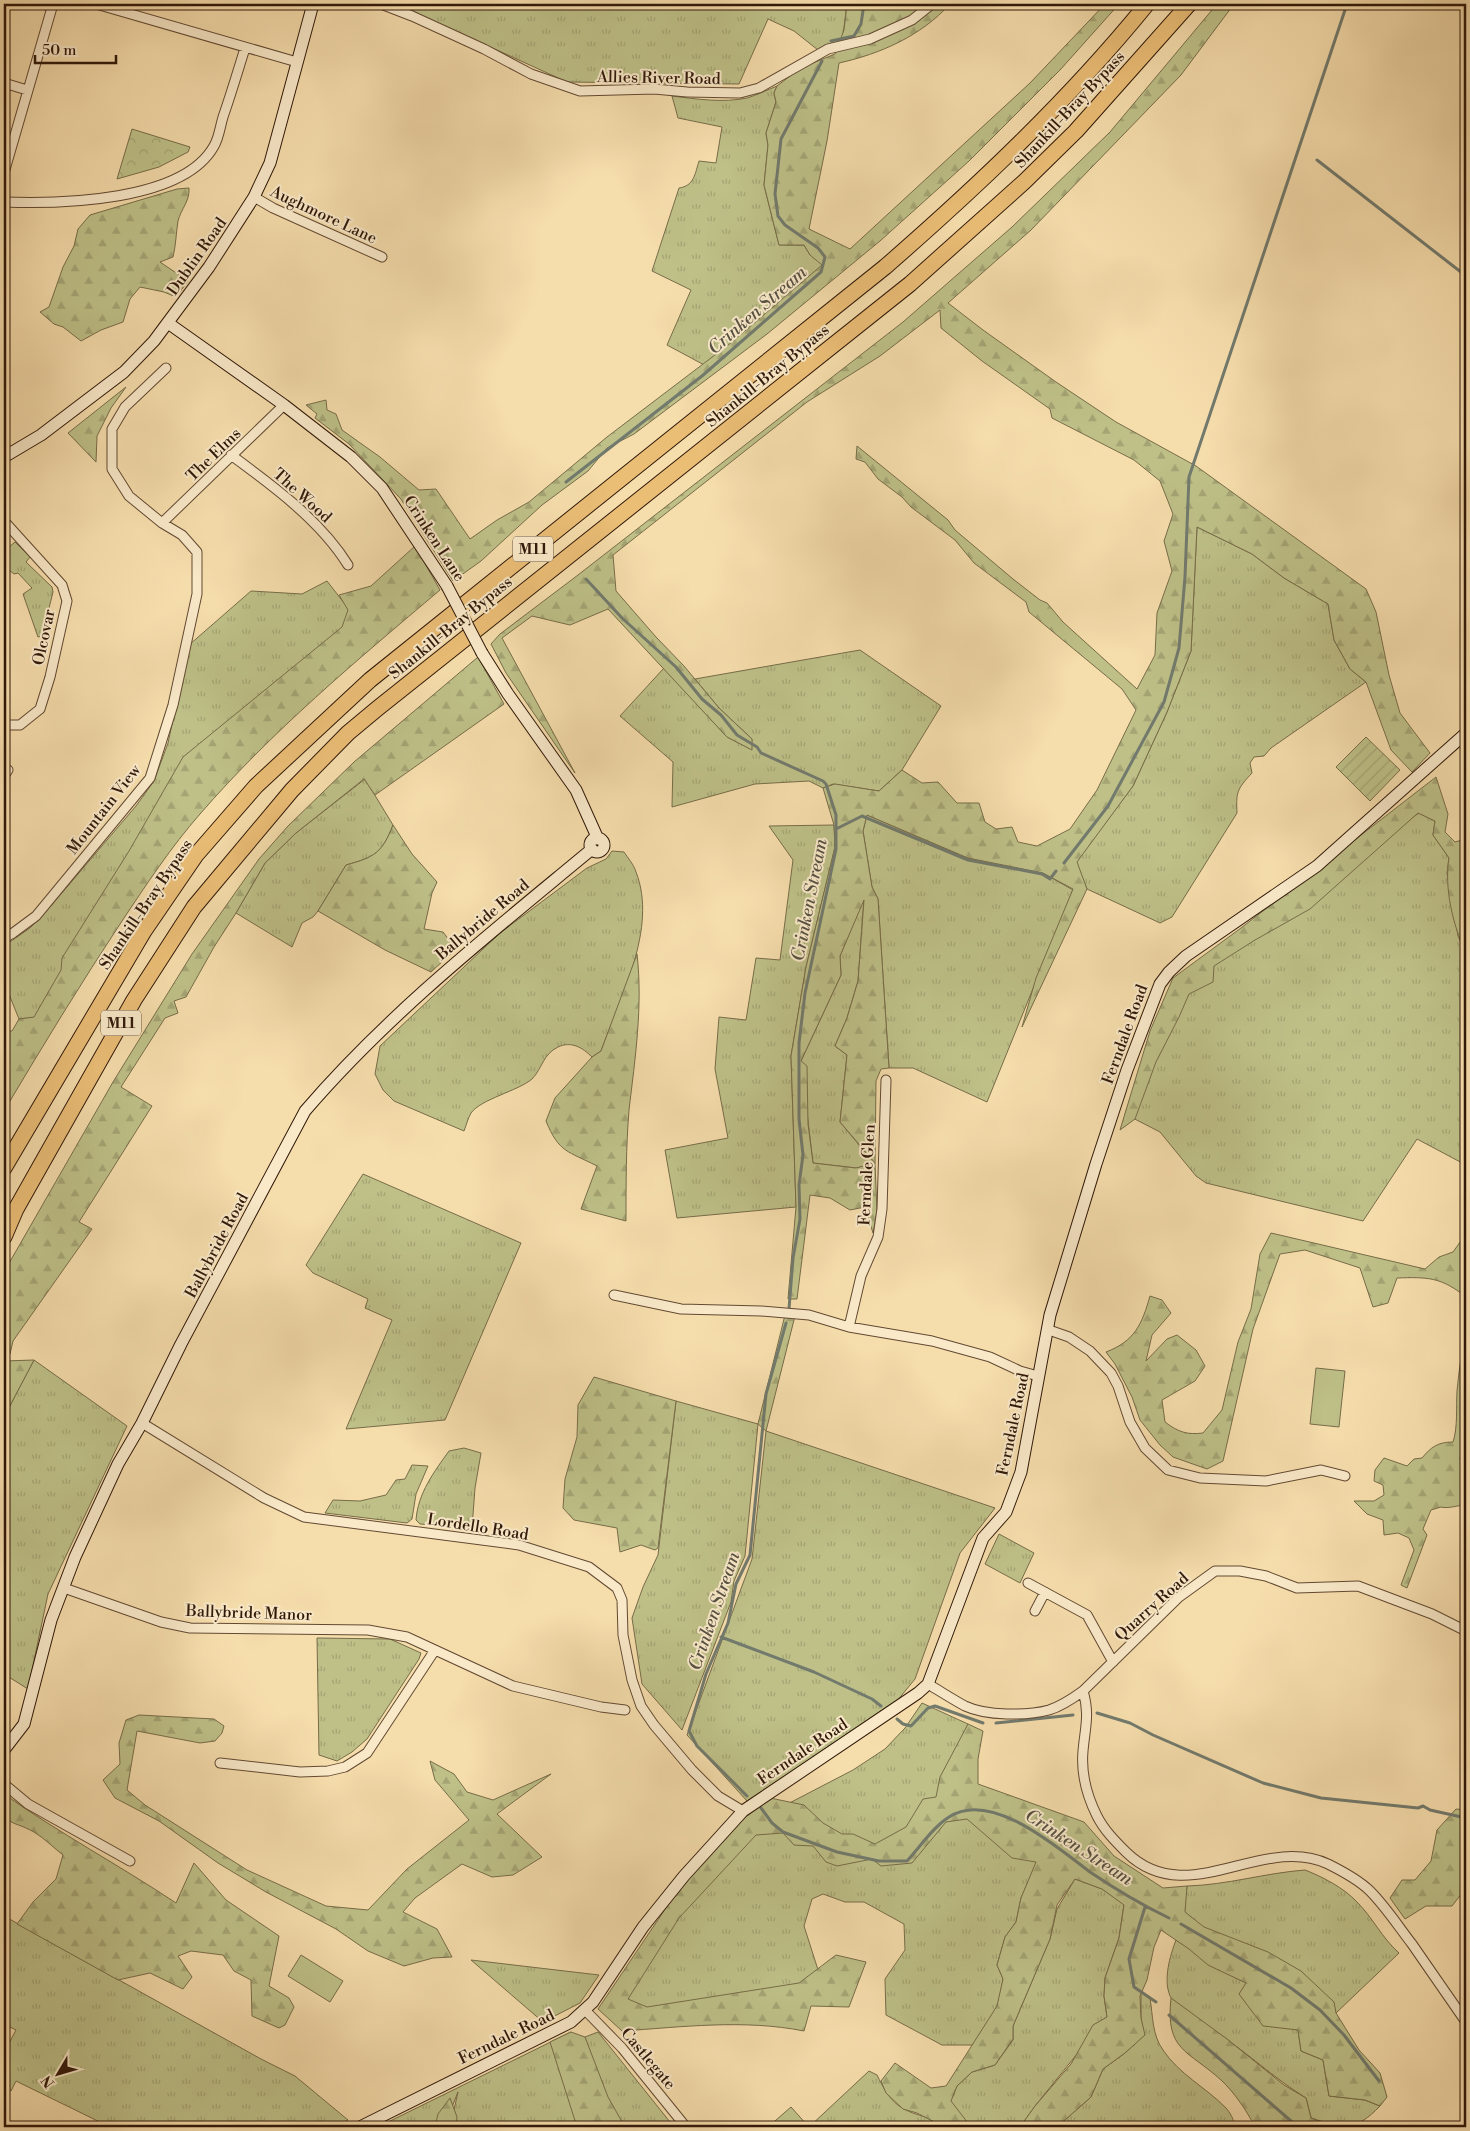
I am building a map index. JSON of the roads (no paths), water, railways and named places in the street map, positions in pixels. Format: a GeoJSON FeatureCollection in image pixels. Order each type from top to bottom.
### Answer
{"type":"FeatureCollection","features":[{"type":"Feature","properties":{"kind":"highway","name":"Shankill-Bray Bypass"},"geometry":{"type":"LineString","coordinates":[[4,1168],[144,931],[196,855],[256,786],[370,680],[885,267],[929,229],[1078,84],[1147,4]]}},
{"type":"Feature","properties":{"kind":"highway","name":"Shankill-Bray Bypass"},"geometry":{"type":"LineString","coordinates":[[4,1237],[16,1209],[134,1000],[194,908],[258,828],[298,784],[348,733],[378,708],[910,284],[972,230],[1076,130],[1189,4]]}},
{"type":"Feature","properties":{"kind":"highway"},"geometry":{"type":"LineString","coordinates":[[4,1230],[16,1209]]}},
{"type":"Feature","properties":{"kind":"street"},"geometry":{"type":"LineString","coordinates":[[4,174],[53,4]]}},
{"type":"Feature","properties":{"kind":"street"},"geometry":{"type":"LineString","coordinates":[[96,4],[297,62]]}},
{"type":"Feature","properties":{"kind":"street","name":"Dublin Road"},"geometry":{"type":"LineString","coordinates":[[4,457],[41,435],[108,386],[141,356],[168,324],[209,267],[254,197],[270,163],[314,4]]}},
{"type":"Feature","properties":{"kind":"street","name":"Allies River Road"},"geometry":{"type":"LineString","coordinates":[[381,4],[475,45],[531,74],[580,91],[654,89],[740,93],[759,88],[828,49],[870,39],[912,20],[932,4]]}},
{"type":"Feature","properties":{"kind":"street"},"geometry":{"type":"LineString","coordinates":[[4,202],[71,202],[112,197],[155,188],[192,170],[205,159],[214,146],[245,48]]}},
{"type":"Feature","properties":{"kind":"street"},"geometry":{"type":"LineString","coordinates":[[8,84],[27,90]]}},
{"type":"Feature","properties":{"kind":"street","name":"Aughmore Lane"},"geometry":{"type":"LineString","coordinates":[[254,197],[273,208],[382,257]]}},
{"type":"Feature","properties":{"kind":"street","name":"Crinken Lane"},"geometry":{"type":"LineString","coordinates":[[168,324],[351,456],[382,488],[447,586],[482,653],[508,694],[576,790],[598,839]]}},
{"type":"Feature","properties":{"kind":"street"},"geometry":{"type":"LineString","coordinates":[[162,523],[129,496],[112,469],[110,448],[112,429],[125,407],[166,368]]}},
{"type":"Feature","properties":{"kind":"street","name":"The Elms"},"geometry":{"type":"LineString","coordinates":[[162,523],[284,406]]}},
{"type":"Feature","properties":{"kind":"street","name":"The Wood"},"geometry":{"type":"LineString","coordinates":[[232,455],[273,486],[310,520],[338,549],[348,564]]}},
{"type":"Feature","properties":{"kind":"street","name":"Olcovar"},"geometry":{"type":"LineString","coordinates":[[4,521],[62,585],[67,601],[50,677],[40,709],[20,725],[4,725]]}},
{"type":"Feature","properties":{"kind":"street","name":"Mountain View"},"geometry":{"type":"LineString","coordinates":[[4,938],[36,916],[150,778],[173,705],[197,594],[197,552],[182,535],[162,523]]}},
{"type":"Feature","properties":{"kind":"street","name":"Ferndale Road"},"geometry":{"type":"LineString","coordinates":[[360,2127],[571,2022],[593,2002],[642,1927],[684,1876],[743,1811],[918,1693],[928,1684],[983,1538],[1006,1512],[1021,1472],[1038,1376],[1049,1330],[1050,1315],[1127,1070],[1160,984],[1169,972],[1186,956],[1317,866],[1466,733]]}},
{"type":"Feature","properties":{"kind":"street","name":"Ballybride Road"},"geometry":{"type":"LineString","coordinates":[[4,1750],[24,1724],[50,1620],[75,1557],[118,1464],[142,1423],[181,1344],[305,1111],[332,1079],[433,981],[592,849],[592,842],[598,839]]}},
{"type":"Feature","properties":{"kind":"street","name":"Ferndale Glen"},"geometry":{"type":"LineString","coordinates":[[849,1327],[861,1276],[878,1237],[882,1209],[886,1080]]}},
{"type":"Feature","properties":{"kind":"street"},"geometry":{"type":"LineString","coordinates":[[614,1295],[681,1309],[809,1315],[849,1327],[932,1341],[990,1357],[1020,1371],[1038,1376]]}},
{"type":"Feature","properties":{"kind":"street"},"geometry":{"type":"LineString","coordinates":[[1049,1330],[1069,1337],[1090,1351],[1111,1373],[1118,1386],[1130,1422],[1145,1448],[1168,1470],[1200,1478],[1266,1481],[1321,1470],[1346,1476]]}},
{"type":"Feature","properties":{"kind":"street","name":"Lordello Road"},"geometry":{"type":"LineString","coordinates":[[142,1423],[264,1498],[304,1517],[519,1545],[589,1567],[617,1588],[622,1600],[623,1635],[632,1680],[641,1706],[692,1770],[718,1796],[743,1811]]}},
{"type":"Feature","properties":{"kind":"street","name":"Quarry Road"},"geometry":{"type":"LineString","coordinates":[[928,1684],[966,1706],[986,1712],[1004,1714],[1048,1710],[1066,1703],[1083,1691],[1180,1597],[1215,1571],[1240,1571],[1266,1576],[1296,1588],[1358,1586],[1432,1614],[1466,1631]]}},
{"type":"Feature","properties":{"kind":"street"},"geometry":{"type":"LineString","coordinates":[[1028,1583],[1087,1614],[1113,1662]]}},
{"type":"Feature","properties":{"kind":"street","name":"Ballybride Manor"},"geometry":{"type":"LineString","coordinates":[[64,1588],[161,1622],[190,1628],[368,1630],[407,1637],[513,1686],[601,1707],[626,1710]]}},
{"type":"Feature","properties":{"kind":"street"},"geometry":{"type":"LineString","coordinates":[[1035,1611],[1045,1592]]}},
{"type":"Feature","properties":{"kind":"street"},"geometry":{"type":"LineString","coordinates":[[220,1764],[300,1772],[328,1772],[345,1767],[367,1752],[435,1650]]}},
{"type":"Feature","properties":{"kind":"street"},"geometry":{"type":"LineString","coordinates":[[1083,1691],[1087,1704],[1088,1720],[1083,1751],[1083,1774],[1090,1800],[1098,1818],[1114,1840],[1134,1860],[1154,1871],[1184,1876],[1202,1875],[1282,1857],[1302,1857],[1327,1863],[1369,1890],[1390,1914],[1466,2022]]}},
{"type":"Feature","properties":{"kind":"street"},"geometry":{"type":"LineString","coordinates":[[4,1784],[28,1804],[130,1861]]}},
{"type":"Feature","properties":{"kind":"street","name":"Castlegate"},"geometry":{"type":"LineString","coordinates":[[586,2010],[616,2041],[686,2127]]}},
{"type":"Feature","properties":{"kind":"waterway","name":"Crinken Stream"},"geometry":{"type":"LineString","coordinates":[[831,41],[854,36],[861,24],[864,4]]}},
{"type":"Feature","properties":{"kind":"waterway"},"geometry":{"type":"LineString","coordinates":[[1064,863],[1108,806],[1164,702],[1179,648],[1185,577],[1189,477],[1347,4]]}},
{"type":"Feature","properties":{"kind":"waterway","name":"Crinken Stream"},"geometry":{"type":"LineString","coordinates":[[566,482],[702,376],[821,272],[825,257],[818,248],[785,225],[778,216],[775,194],[781,139],[822,61]]}},
{"type":"Feature","properties":{"kind":"waterway"},"geometry":{"type":"LineString","coordinates":[[1317,160],[1466,276]]}},
{"type":"Feature","properties":{"kind":"waterway","name":"Crinken Stream"},"geometry":{"type":"LineString","coordinates":[[586,579],[622,618],[676,667],[702,699],[721,715],[737,735],[757,747],[761,753],[823,781],[826,784],[836,815],[836,849],[805,993],[799,1043],[799,1119],[803,1155],[799,1185],[800,1219],[793,1258],[789,1309]]}},
{"type":"Feature","properties":{"kind":"waterway"},"geometry":{"type":"LineString","coordinates":[[836,829],[862,816],[968,860],[1042,874],[1050,879],[1056,871]]}},
{"type":"Feature","properties":{"kind":"waterway","name":"Crinken Stream"},"geometry":{"type":"LineString","coordinates":[[747,1796],[697,1746],[689,1731],[706,1674],[728,1623],[736,1584],[750,1555],[766,1394],[786,1323]]}},
{"type":"Feature","properties":{"kind":"waterway"},"geometry":{"type":"LineString","coordinates":[[721,1637],[814,1672],[872,1699],[881,1706]]}},
{"type":"Feature","properties":{"kind":"waterway"},"geometry":{"type":"LineString","coordinates":[[897,1719],[903,1724],[911,1726],[928,1708],[935,1706],[983,1723]]}},
{"type":"Feature","properties":{"kind":"waterway"},"geometry":{"type":"LineString","coordinates":[[1097,1713],[1130,1723],[1263,1783],[1321,1798],[1418,1808],[1423,1806],[1430,1810],[1466,1818]]}},
{"type":"Feature","properties":{"kind":"waterway"},"geometry":{"type":"LineString","coordinates":[[996,1723],[1073,1715]]}},
{"type":"Feature","properties":{"kind":"waterway","name":"Crinken Stream"},"geometry":{"type":"LineString","coordinates":[[761,1808],[772,1823],[783,1832],[837,1852],[879,1861],[907,1861],[932,1832],[949,1817],[966,1810],[984,1810],[1004,1816],[1023,1825],[1109,1885],[1169,1918]]}},
{"type":"Feature","properties":{"kind":"waterway","name":"Crinken Stream"},"geometry":{"type":"LineString","coordinates":[[1145,1907],[1129,1959],[1134,1987],[1156,2002]]}},
{"type":"Feature","properties":{"kind":"waterway"},"geometry":{"type":"LineString","coordinates":[[1181,1924],[1291,1988],[1320,2010],[1344,2035],[1379,2081]]}},
{"type":"Feature","properties":{"kind":"waterway","name":"Crinken Stream"},"geometry":{"type":"LineString","coordinates":[[1169,2015],[1298,2127]]}}]}
